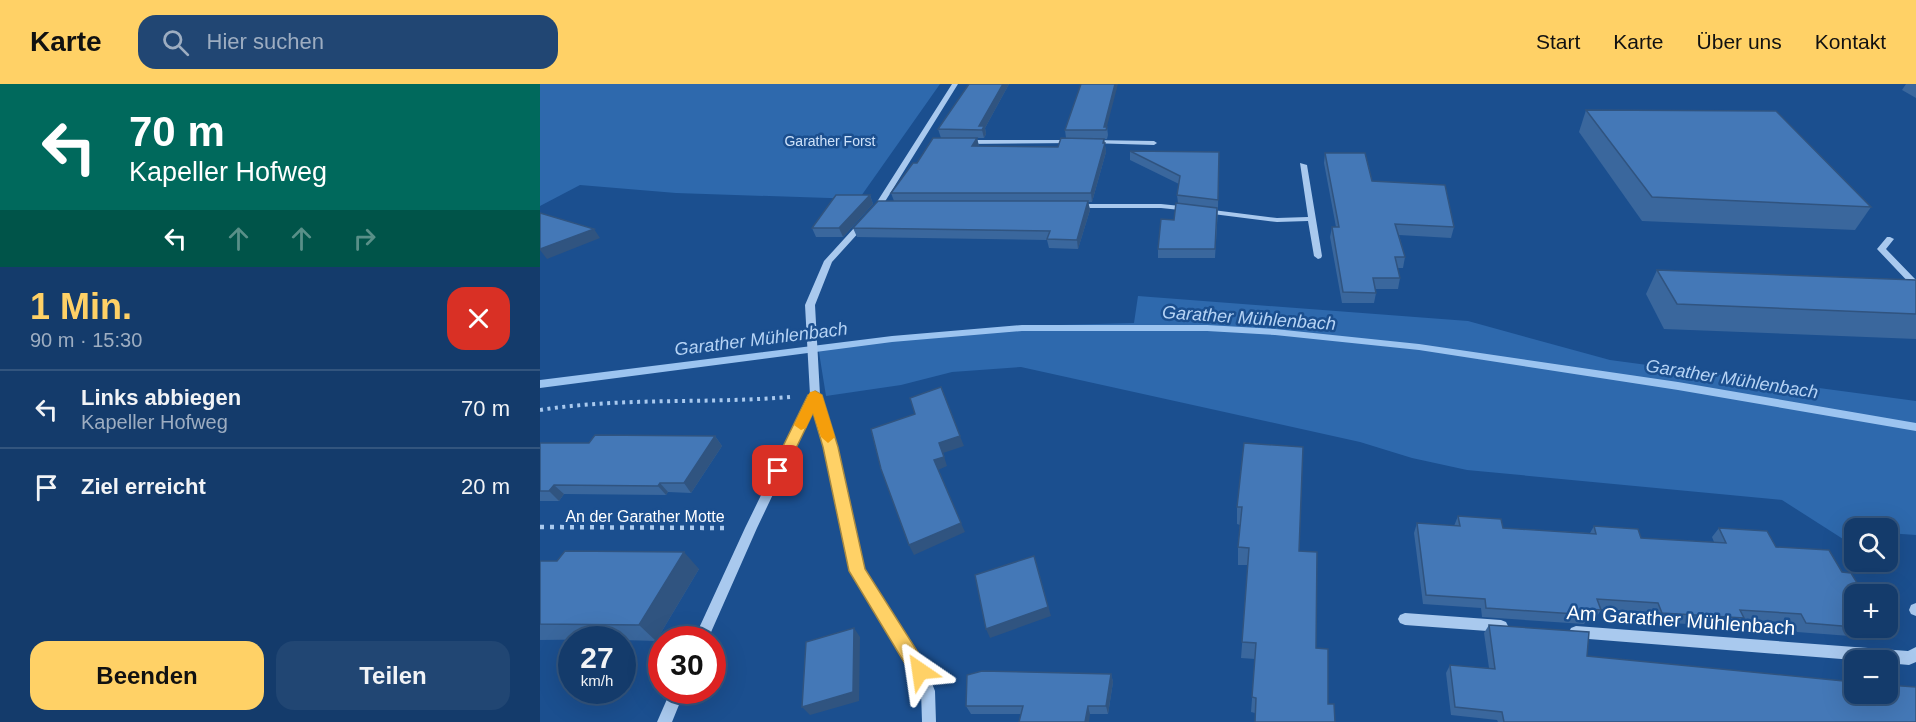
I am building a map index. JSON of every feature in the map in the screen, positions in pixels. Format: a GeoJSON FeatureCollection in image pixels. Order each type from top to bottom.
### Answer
{"type":"FeatureCollection","features":[{"type":"Feature","properties":{"kind":"street"},"geometry":{"type":"LineString","coordinates":[[929,722],[928,691],[920,671],[857,571],[831,447],[815,395],[810,305],[828,261],[878,206],[955,84]]}},
{"type":"Feature","properties":{"kind":"street"},"geometry":{"type":"LineString","coordinates":[[917,142],[929,142]]}},
{"type":"Feature","properties":{"kind":"street"},"geometry":{"type":"LineString","coordinates":[[953,142],[1154,143]]}},
{"type":"Feature","properties":{"kind":"street"},"geometry":{"type":"LineString","coordinates":[[1303,165],[1318,256]]}},
{"type":"Feature","properties":{"kind":"street"},"geometry":{"type":"LineString","coordinates":[[878,206],[890,206]]}},
{"type":"Feature","properties":{"kind":"street"},"geometry":{"type":"LineString","coordinates":[[1067,206],[1161,206],[1277,220],[1312,219]]}},
{"type":"Feature","properties":{"kind":"street"},"geometry":{"type":"LineString","coordinates":[[1890,239],[1881,249],[1916,285]]}},
{"type":"Feature","properties":{"kind":"street"},"geometry":{"type":"LineString","coordinates":[[707,626],[815,395]]}},
{"type":"Feature","properties":{"kind":"street"},"geometry":{"type":"LineString","coordinates":[[1405,619],[1511,627]]}},
{"type":"Feature","properties":{"kind":"street","name":"Am Garather Mühlenbach"},"geometry":{"type":"LineString","coordinates":[[1558,631],[1910,658],[1916,654]]}},
{"type":"Feature","properties":{"kind":"street"},"geometry":{"type":"LineString","coordinates":[[664,722],[672,704]]}},
{"type":"Feature","properties":{"kind":"path"},"geometry":{"type":"LineString","coordinates":[[540,410],[561,406],[641,401],[719,402],[815,395]]}},
{"type":"Feature","properties":{"kind":"path","name":"An der Garather Motte"},"geometry":{"type":"LineString","coordinates":[[540,527],[751,528]]}},
{"type":"Feature","properties":{"kind":"green space","name":"Garather Forst"},"geometry":{"type":"Polygon","coordinates":[[[540,84],[940,84],[859,199],[676,193],[580,185],[540,206],[540,84]]]}},
{"type":"Feature","properties":{"kind":"green space"},"geometry":{"type":"Polygon","coordinates":[[[1138,296],[1468,321],[1610,360],[1916,401],[1916,535],[1898,534],[1898,518],[1844,518],[1844,540],[1782,500],[1467,470],[1412,458],[1360,442],[1021,367],[952,372],[901,385],[826,396],[818,346],[1021,326],[1134,323],[1138,296]]]}},
{"type":"Feature","properties":{"kind":"building"},"geometry":{"type":"Polygon","coordinates":[[[969,84],[1003,84],[979,126],[984,126],[982,130],[938,129],[969,84]]]}},
{"type":"Feature","properties":{"kind":"building"},"geometry":{"type":"Polygon","coordinates":[[[1081,84],[1115,84],[1104,127],[1107,127],[1106,130],[1065,130],[1081,84]]]}},
{"type":"Feature","properties":{"kind":"building"},"geometry":{"type":"Polygon","coordinates":[[[1586,110],[1776,111],[1871,207],[1652,197],[1586,110]]]}},
{"type":"Feature","properties":{"kind":"building"},"geometry":{"type":"Polygon","coordinates":[[[933,138],[977,138],[972,146],[1058,147],[1061,138],[1104,139],[1103,143],[1105,143],[1091,193],[891,193],[913,163],[917,163],[933,138]]]}},
{"type":"Feature","properties":{"kind":"building"},"geometry":{"type":"Polygon","coordinates":[[[1130,151],[1219,152],[1218,200],[1177,195],[1180,176],[1130,151]]]}},
{"type":"Feature","properties":{"kind":"building"},"geometry":{"type":"Polygon","coordinates":[[[1325,153],[1365,153],[1372,181],[1445,185],[1454,227],[1395,224],[1405,257],[1395,257],[1400,278],[1373,278],[1376,293],[1343,292],[1332,227],[1339,227],[1325,153]]]}},
{"type":"Feature","properties":{"kind":"building"},"geometry":{"type":"Polygon","coordinates":[[[836,195],[870,195],[839,228],[812,228],[836,195]]]}},
{"type":"Feature","properties":{"kind":"building"},"geometry":{"type":"Polygon","coordinates":[[[878,201],[1088,201],[1077,240],[1047,239],[1050,231],[853,228],[878,201]]]}},
{"type":"Feature","properties":{"kind":"building"},"geometry":{"type":"Polygon","coordinates":[[[1176,203],[1217,208],[1215,249],[1158,249],[1161,219],[1174,220],[1176,203]]]}},
{"type":"Feature","properties":{"kind":"building"},"geometry":{"type":"Polygon","coordinates":[[[540,213],[594,229],[540,249],[540,213]]]}},
{"type":"Feature","properties":{"kind":"building"},"geometry":{"type":"Polygon","coordinates":[[[1657,270],[1916,280],[1916,314],[1677,304],[1657,270]]]}},
{"type":"Feature","properties":{"kind":"building"},"geometry":{"type":"Polygon","coordinates":[[[941,387],[960,436],[939,443],[944,457],[934,460],[961,523],[909,545],[881,469],[871,429],[915,414],[910,398],[941,387]]]}},
{"type":"Feature","properties":{"kind":"building"},"geometry":{"type":"Polygon","coordinates":[[[595,435],[715,436],[684,483],[660,483],[658,486],[554,485],[549,491],[540,491],[540,443],[589,443],[595,435]]]}},
{"type":"Feature","properties":{"kind":"building"},"geometry":{"type":"Polygon","coordinates":[[[1244,443],[1303,447],[1299,551],[1317,552],[1316,648],[1328,649],[1328,704],[1334,704],[1335,722],[1255,722],[1256,698],[1252,697],[1256,643],[1242,642],[1249,548],[1238,547],[1242,507],[1237,507],[1244,443]]]}},
{"type":"Feature","properties":{"kind":"building"},"geometry":{"type":"Polygon","coordinates":[[[1458,516],[1501,519],[1503,528],[1596,534],[1594,526],[1638,529],[1641,538],[1726,543],[1719,528],[1767,531],[1776,547],[1829,550],[1842,572],[1851,573],[1858,584],[1844,584],[1844,626],[1806,623],[1801,614],[1740,610],[1744,618],[1662,613],[1658,603],[1597,599],[1601,610],[1590,609],[1590,615],[1486,608],[1485,599],[1426,595],[1417,523],[1460,526],[1458,516]]]}},
{"type":"Feature","properties":{"kind":"building"},"geometry":{"type":"Polygon","coordinates":[[[565,551],[684,552],[639,625],[540,624],[540,561],[557,561],[565,551]]]}},
{"type":"Feature","properties":{"kind":"building"},"geometry":{"type":"Polygon","coordinates":[[[1034,556],[1048,607],[986,629],[975,575],[1034,556]]]}},
{"type":"Feature","properties":{"kind":"building"},"geometry":{"type":"Polygon","coordinates":[[[1489,625],[1589,632],[1587,656],[1844,681],[1844,704],[1898,704],[1898,686],[1916,687],[1916,722],[1504,722],[1502,712],[1455,707],[1450,665],[1495,669],[1489,625]]]}},
{"type":"Feature","properties":{"kind":"building"},"geometry":{"type":"Polygon","coordinates":[[[854,628],[853,692],[802,707],[806,642],[854,628]]]}},
{"type":"Feature","properties":{"kind":"building"},"geometry":{"type":"Polygon","coordinates":[[[982,671],[1111,674],[1106,706],[1088,706],[1085,722],[1019,722],[1023,706],[966,706],[967,675],[982,671]]]}},
{"type":"Feature","properties":{"kind":"waterway","name":"Garather Mühlenbach"},"geometry":{"type":"LineString","coordinates":[[540,384],[892,339],[1022,328],[1207,328],[1275,332],[1419,347],[1678,386],[1916,427]]}},
{"type":"Feature","properties":{"kind":"slow traffic"},"geometry":{"type":"LineString","coordinates":[[801,425],[815,395],[828,437]]}},
{"type":"Feature","properties":{"kind":"route"},"geometry":{"type":"LineString","coordinates":[[778,471],[815,395],[831,447],[857,571],[920,671]]}}]}
